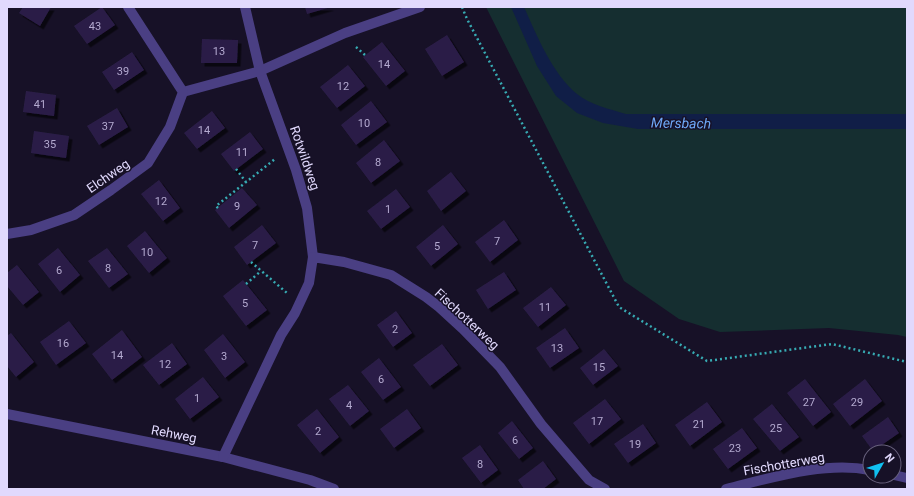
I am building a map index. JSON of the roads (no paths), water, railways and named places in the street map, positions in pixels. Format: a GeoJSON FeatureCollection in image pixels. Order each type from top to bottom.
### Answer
{"type":"FeatureCollection","features":[{"type":"Feature","properties":{"kind":"street"},"geometry":{"type":"LineString","coordinates":[[128,7],[183,92],[260,71],[345,33],[420,7]]}},
{"type":"Feature","properties":{"kind":"street","name":"Rotwildweg"},"geometry":{"type":"LineString","coordinates":[[245,7],[260,71],[307,208],[313,257]]}},
{"type":"Feature","properties":{"kind":"street","name":"Elchweg"},"geometry":{"type":"LineString","coordinates":[[7,234],[31,230],[74,215],[148,163],[170,127],[183,92]]}},
{"type":"Feature","properties":{"kind":"street"},"geometry":{"type":"LineString","coordinates":[[223,457],[309,283],[313,257]]}},
{"type":"Feature","properties":{"kind":"street","name":"Fischotterweg"},"geometry":{"type":"LineString","coordinates":[[313,257],[344,262],[391,275],[440,307],[500,368],[545,429],[589,480],[605,489]]}},
{"type":"Feature","properties":{"kind":"street","name":"Rehweg"},"geometry":{"type":"LineString","coordinates":[[7,414],[223,457],[310,480],[334,489]]}},
{"type":"Feature","properties":{"kind":"street","name":"Fischotterweg"},"geometry":{"type":"LineString","coordinates":[[726,489],[809,471],[835,468],[862,470]]}},
{"type":"Feature","properties":{"kind":"water","name":"Mersbach"},"geometry":{"type":"Polygon","coordinates":[[[511,7],[524,7],[546,54],[560,76],[577,94],[594,104],[626,114],[907,114],[907,129],[638,129],[603,123],[577,113],[556,96],[537,66],[511,7]]]}}]}
